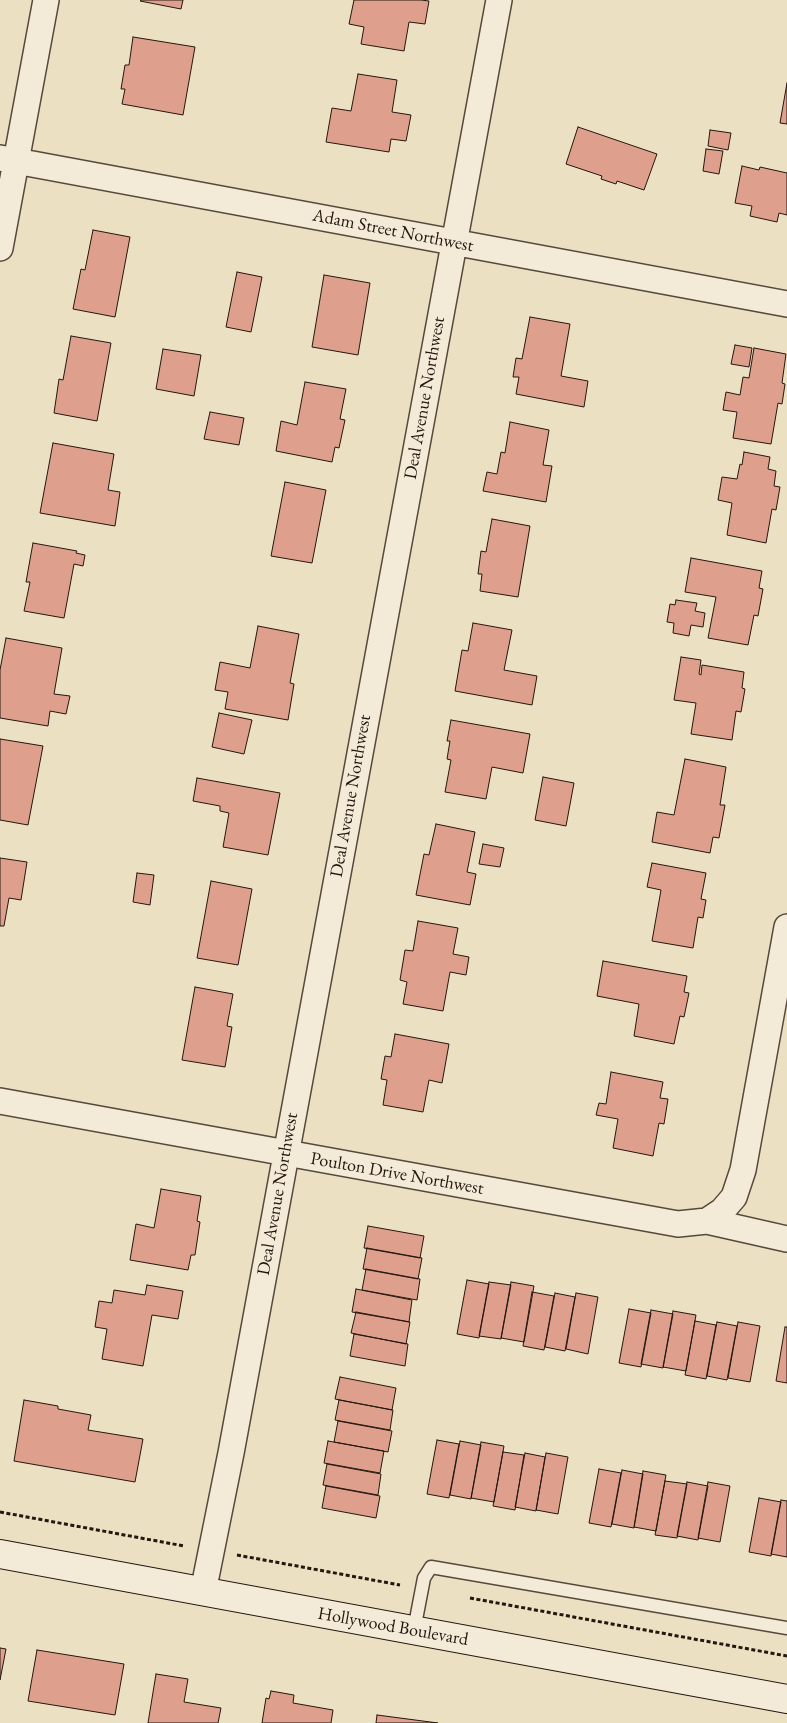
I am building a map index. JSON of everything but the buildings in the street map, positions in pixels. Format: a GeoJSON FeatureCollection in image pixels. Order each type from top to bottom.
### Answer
{"type":"FeatureCollection","features":[{"type":"Feature","properties":{"kind":"street"},"geometry":{"type":"LineString","coordinates":[[0,248],[8,160],[46,0]]}},
{"type":"Feature","properties":{"kind":"street","name":"Deal Avenue Northwest"},"geometry":{"type":"LineString","coordinates":[[203,1592],[231,1453],[499,0]]}},
{"type":"Feature","properties":{"kind":"street","name":"Adam Street Northwest"},"geometry":{"type":"LineString","coordinates":[[8,160],[787,304]]}},
{"type":"Feature","properties":{"kind":"street"},"geometry":{"type":"LineString","coordinates":[[707,1221],[722,1211],[734,1197],[743,1170],[787,928]]}},
{"type":"Feature","properties":{"kind":"street","name":"Poulton Drive Northwest"},"geometry":{"type":"LineString","coordinates":[[0,1101],[678,1224],[707,1221],[787,1239]]}},
{"type":"Feature","properties":{"kind":"street","name":"Hollywood Boulevard"},"geometry":{"type":"LineString","coordinates":[[0,1554],[787,1699]]}},
{"type":"Feature","properties":{"kind":"lane"},"geometry":{"type":"LineString","coordinates":[[414,1630],[424,1578],[432,1567],[787,1628]]}},
{"type":"Feature","properties":{"kind":"path"},"geometry":{"type":"LineString","coordinates":[[0,1512],[422,1589]]}},
{"type":"Feature","properties":{"kind":"path"},"geometry":{"type":"LineString","coordinates":[[470,1598],[787,1656]]}}]}
